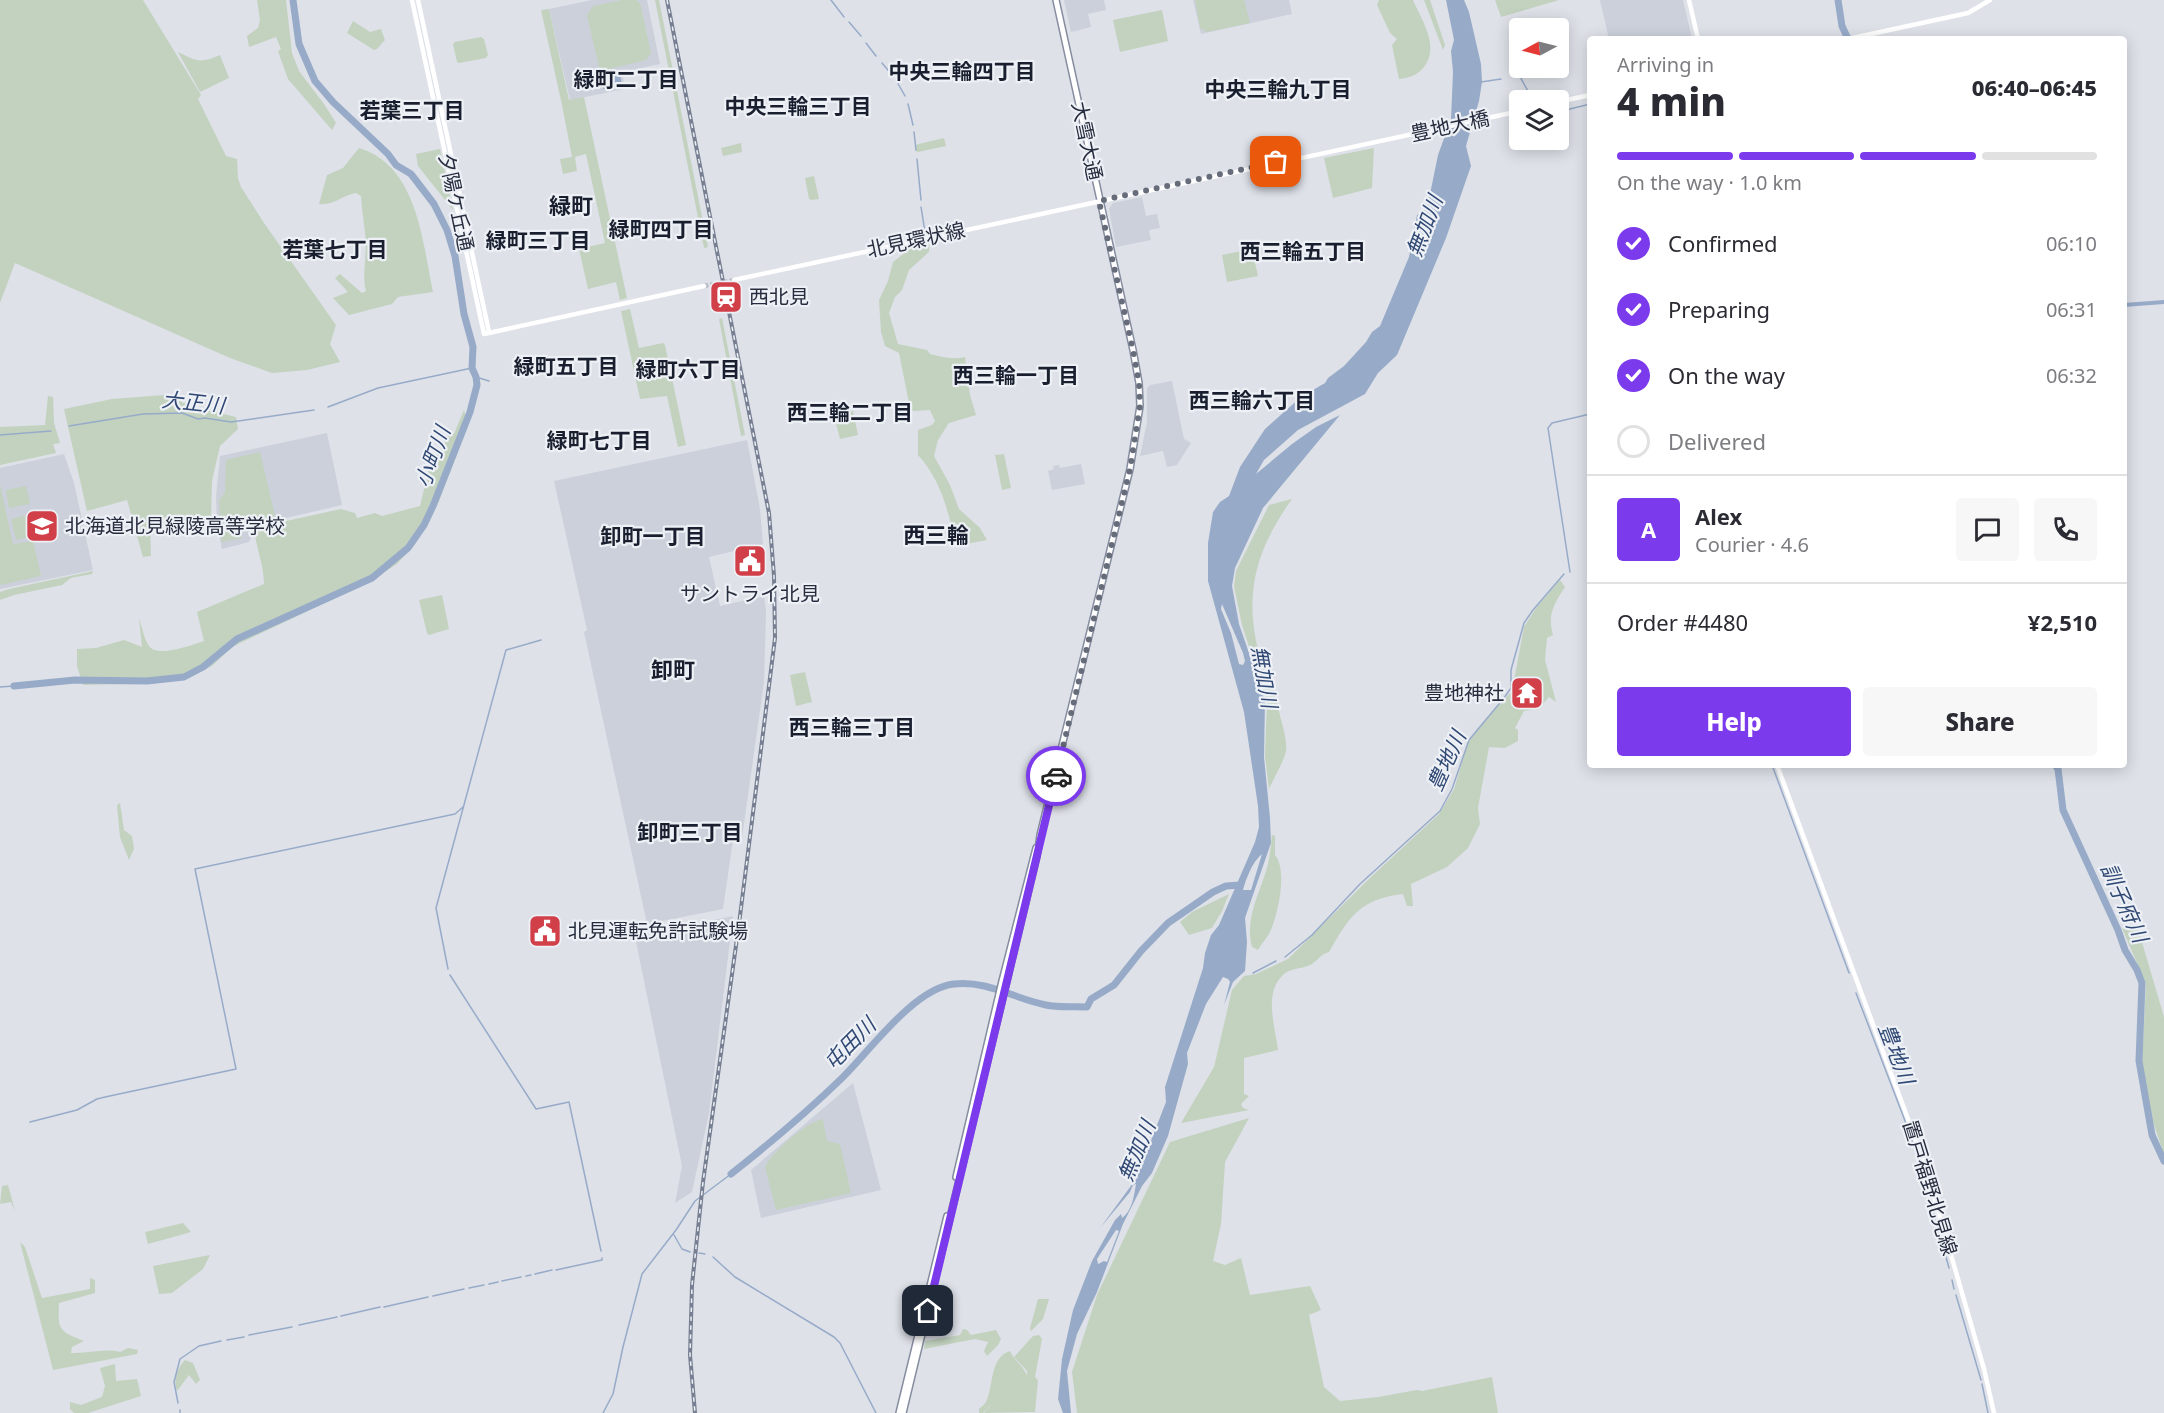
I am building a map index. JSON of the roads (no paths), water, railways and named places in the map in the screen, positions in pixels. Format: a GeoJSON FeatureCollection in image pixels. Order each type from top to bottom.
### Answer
{"type":"FeatureCollection","features":[{"type":"Feature","properties":{"kind":"highway","name":"大雪大通"},"geometry":{"type":"LineString","coordinates":[[902,1413],[1130,469],[1138,425],[1139,383],[1056,0]]}},
{"type":"Feature","properties":{"kind":"main road","name":"夕陽ケ丘通"},"geometry":{"type":"LineString","coordinates":[[412,0],[487,333]]}},
{"type":"Feature","properties":{"kind":"main road","name":"夕陽ケ丘通"},"geometry":{"type":"LineString","coordinates":[[418,0],[487,333]]}},
{"type":"Feature","properties":{"kind":"main road"},"geometry":{"type":"LineString","coordinates":[[1689,0],[1697,36]]}},
{"type":"Feature","properties":{"kind":"main road"},"geometry":{"type":"LineString","coordinates":[[1860,36],[1968,13],[1990,0]]}},
{"type":"Feature","properties":{"kind":"main road"},"geometry":{"type":"LineString","coordinates":[[1569,100],[1587,96]]}},
{"type":"Feature","properties":{"kind":"main road","name":"豊地大橋"},"geometry":{"type":"LineString","coordinates":[[1368,143],[1509,113]]}},
{"type":"Feature","properties":{"kind":"main road","name":"北見環状線"},"geometry":{"type":"LineString","coordinates":[[734,280],[1368,143]]}},
{"type":"Feature","properties":{"kind":"main road"},"geometry":{"type":"LineString","coordinates":[[487,333],[704,286]]}},
{"type":"Feature","properties":{"kind":"main road","name":"置戸福野北見線"},"geometry":{"type":"LineString","coordinates":[[1778,768],[1925,1165],[1984,1369],[1994,1413]]}},
{"type":"Feature","properties":{"kind":"water","name":"無加川"},"geometry":{"type":"Polygon","coordinates":[[[1446,0],[1464,0],[1481,64],[1482,82],[1466,146],[1471,166],[1446,238],[1397,355],[1378,373],[1365,394],[1298,430],[1264,460],[1256,474],[1316,427],[1340,415],[1263,508],[1235,568],[1232,586],[1239,624],[1265,700],[1264,757],[1271,843],[1245,918],[1247,942],[1245,971],[1233,982],[1224,1005],[1230,982],[1223,977],[1206,1004],[1187,1053],[1188,1064],[1168,1136],[1152,1173],[1142,1186],[1123,1224],[1097,1292],[1077,1334],[1067,1371],[1071,1413],[1063,1413],[1058,1399],[1062,1359],[1073,1310],[1092,1261],[1115,1220],[1121,1214],[1122,1218],[1130,1207],[1136,1184],[1100,1228],[1136,1179],[1166,1102],[1165,1087],[1203,968],[1211,935],[1219,925],[1255,842],[1259,827],[1244,712],[1208,581],[1208,543],[1213,512],[1220,502],[1229,496],[1240,467],[1265,429],[1301,397],[1325,383],[1344,366],[1372,332],[1380,326],[1409,257],[1417,215],[1424,210],[1430,194],[1438,155],[1451,119],[1453,72],[1451,51],[1454,40],[1446,0]],[[1222,604],[1221,609],[1231,633],[1239,664],[1243,665],[1245,661],[1243,653],[1222,604]],[[1262,854],[1255,861],[1243,890],[1251,890],[1262,854]],[[1116,1230],[1097,1259],[1098,1264],[1107,1262],[1119,1231],[1116,1230]]]}},
{"type":"Feature","properties":{"kind":"water"},"geometry":{"type":"Polygon","coordinates":[[[620,75],[622,85],[603,89],[601,79],[620,75]]]}},
{"type":"Feature","properties":{"kind":"waterway","name":"小町川"},"geometry":{"type":"LineString","coordinates":[[14,686],[75,680],[147,681],[184,677],[203,667],[237,639],[372,578],[408,548],[424,525],[433,506],[470,412],[477,385],[472,368],[473,347],[464,314],[455,256],[447,230],[434,204],[411,174],[396,165],[388,154],[333,102],[315,81],[299,44],[293,0]]}},
{"type":"Feature","properties":{"kind":"waterway"},"geometry":{"type":"LineString","coordinates":[[831,0],[844,17]]}},
{"type":"Feature","properties":{"kind":"waterway","name":"訓子府川"},"geometry":{"type":"LineString","coordinates":[[1838,0],[1842,26],[1847,36]]}},
{"type":"Feature","properties":{"kind":"waterway"},"geometry":{"type":"LineString","coordinates":[[849,22],[861,36]]}},
{"type":"Feature","properties":{"kind":"waterway"},"geometry":{"type":"LineString","coordinates":[[866,43],[876,56]]}},
{"type":"Feature","properties":{"kind":"waterway"},"geometry":{"type":"LineString","coordinates":[[882,63],[893,76]]}},
{"type":"Feature","properties":{"kind":"waterway"},"geometry":{"type":"LineString","coordinates":[[1521,78],[1527,90]]}},
{"type":"Feature","properties":{"kind":"waterway"},"geometry":{"type":"LineString","coordinates":[[1481,82],[1501,79]]}},
{"type":"Feature","properties":{"kind":"waterway"},"geometry":{"type":"LineString","coordinates":[[896,80],[905,96]]}},
{"type":"Feature","properties":{"kind":"waterway"},"geometry":{"type":"LineString","coordinates":[[908,104],[913,125]]}},
{"type":"Feature","properties":{"kind":"waterway"},"geometry":{"type":"LineString","coordinates":[[1569,109],[1587,105]]}},
{"type":"Feature","properties":{"kind":"waterway"},"geometry":{"type":"LineString","coordinates":[[914,132],[916,150]]}},
{"type":"Feature","properties":{"kind":"waterway"},"geometry":{"type":"LineString","coordinates":[[917,159],[921,200]]}},
{"type":"Feature","properties":{"kind":"waterway"},"geometry":{"type":"LineString","coordinates":[[921,207],[925,232]]}},
{"type":"Feature","properties":{"kind":"waterway"},"geometry":{"type":"LineString","coordinates":[[2127,305],[2164,302]]}},
{"type":"Feature","properties":{"kind":"waterway","name":"大正川"},"geometry":{"type":"LineString","coordinates":[[328,407],[378,388],[472,368]]}},
{"type":"Feature","properties":{"kind":"waterway"},"geometry":{"type":"LineString","coordinates":[[476,377],[489,381]]}},
{"type":"Feature","properties":{"kind":"waterway","name":"大正川"},"geometry":{"type":"LineString","coordinates":[[69,426],[143,414],[182,413],[198,419],[231,422],[314,410]]}},
{"type":"Feature","properties":{"kind":"waterway","name":"豊地川"},"geometry":{"type":"LineString","coordinates":[[1570,572],[1548,428],[1552,423],[1587,415]]}},
{"type":"Feature","properties":{"kind":"waterway","name":"大正川"},"geometry":{"type":"LineString","coordinates":[[0,435],[51,431]]}},
{"type":"Feature","properties":{"kind":"waterway","name":"豊地川"},"geometry":{"type":"LineString","coordinates":[[1285,957],[1312,935],[1360,884],[1440,811],[1452,789],[1469,740],[1511,688],[1511,670],[1524,623],[1564,574]]}},
{"type":"Feature","properties":{"kind":"waterway"},"geometry":{"type":"LineString","coordinates":[[448,969],[436,908],[506,650],[541,640]]}},
{"type":"Feature","properties":{"kind":"waterway"},"geometry":{"type":"LineString","coordinates":[[0,687],[14,686]]}},
{"type":"Feature","properties":{"kind":"waterway","name":"豊地川"},"geometry":{"type":"LineString","coordinates":[[1773,768],[1849,973]]}},
{"type":"Feature","properties":{"kind":"waterway","name":"訓子府川"},"geometry":{"type":"LineString","coordinates":[[2057,768],[2063,810],[2142,983],[2139,1061],[2152,1135],[2164,1161]]}},
{"type":"Feature","properties":{"kind":"waterway"},"geometry":{"type":"LineString","coordinates":[[30,1122],[77,1110],[97,1099],[236,1069],[195,869],[455,814],[463,807]]}},
{"type":"Feature","properties":{"kind":"waterway","name":"屯田川"},"geometry":{"type":"LineString","coordinates":[[731,1174],[815,1104],[893,1023],[923,997],[939,988],[966,984],[989,987],[1046,1005],[1087,1007],[1091,999],[1114,985],[1141,951],[1168,923],[1213,892],[1226,886],[1240,885]]}},
{"type":"Feature","properties":{"kind":"waterway","name":"豊地川"},"geometry":{"type":"LineString","coordinates":[[1253,973],[1276,961]]}},
{"type":"Feature","properties":{"kind":"waterway"},"geometry":{"type":"LineString","coordinates":[[450,975],[536,1109],[569,1102],[601,1251]]}},
{"type":"Feature","properties":{"kind":"waterway","name":"豊地川"},"geometry":{"type":"LineString","coordinates":[[1856,993],[1907,1126]]}},
{"type":"Feature","properties":{"kind":"waterway","name":"豊地川"},"geometry":{"type":"LineString","coordinates":[[1909,1131],[1917,1156]]}},
{"type":"Feature","properties":{"kind":"waterway","name":"豊地川"},"geometry":{"type":"LineString","coordinates":[[1919,1160],[1949,1268]]}},
{"type":"Feature","properties":{"kind":"waterway","name":"屯田川"},"geometry":{"type":"LineString","coordinates":[[603,1413],[613,1394],[642,1274],[695,1201],[731,1174]]}},
{"type":"Feature","properties":{"kind":"waterway"},"geometry":{"type":"LineString","coordinates":[[674,1235],[682,1249],[690,1252]]}},
{"type":"Feature","properties":{"kind":"waterway"},"geometry":{"type":"LineString","coordinates":[[699,1253],[705,1254]]}},
{"type":"Feature","properties":{"kind":"waterway"},"geometry":{"type":"LineString","coordinates":[[713,1257],[735,1277],[834,1337],[840,1343],[876,1413]]}},
{"type":"Feature","properties":{"kind":"waterway"},"geometry":{"type":"LineString","coordinates":[[556,1270],[602,1260],[602,1258]]}},
{"type":"Feature","properties":{"kind":"waterway"},"geometry":{"type":"LineString","coordinates":[[535,1274],[552,1270]]}},
{"type":"Feature","properties":{"kind":"waterway"},"geometry":{"type":"LineString","coordinates":[[526,1276],[531,1275]]}},
{"type":"Feature","properties":{"kind":"waterway"},"geometry":{"type":"LineString","coordinates":[[502,1281],[521,1277]]}},
{"type":"Feature","properties":{"kind":"waterway","name":"豊地川"},"geometry":{"type":"LineString","coordinates":[[1952,1280],[1954,1289]]}},
{"type":"Feature","properties":{"kind":"waterway"},"geometry":{"type":"LineString","coordinates":[[489,1284],[498,1282]]}},
{"type":"Feature","properties":{"kind":"waterway"},"geometry":{"type":"LineString","coordinates":[[469,1288],[484,1285]]}},
{"type":"Feature","properties":{"kind":"waterway"},"geometry":{"type":"LineString","coordinates":[[433,1296],[464,1289]]}},
{"type":"Feature","properties":{"kind":"waterway","name":"豊地川"},"geometry":{"type":"LineString","coordinates":[[1956,1295],[1981,1380]]}},
{"type":"Feature","properties":{"kind":"waterway"},"geometry":{"type":"LineString","coordinates":[[384,1307],[428,1297]]}},
{"type":"Feature","properties":{"kind":"waterway"},"geometry":{"type":"LineString","coordinates":[[341,1316],[380,1307]]}},
{"type":"Feature","properties":{"kind":"waterway"},"geometry":{"type":"LineString","coordinates":[[299,1325],[337,1317]]}},
{"type":"Feature","properties":{"kind":"waterway"},"geometry":{"type":"LineString","coordinates":[[249,1335],[292,1327]]}},
{"type":"Feature","properties":{"kind":"waterway"},"geometry":{"type":"LineString","coordinates":[[227,1340],[244,1337]]}},
{"type":"Feature","properties":{"kind":"waterway"},"geometry":{"type":"LineString","coordinates":[[178,1403],[174,1382],[180,1359],[199,1346],[221,1341]]}},
{"type":"Feature","properties":{"kind":"waterway","name":"豊地川"},"geometry":{"type":"LineString","coordinates":[[1982,1384],[1988,1413]]}},
{"type":"Feature","properties":{"kind":"tunnel"},"geometry":{"type":"LineString","coordinates":[[704,286],[734,280]]}},
{"type":"Feature","properties":{"kind":"railway"},"geometry":{"type":"LineString","coordinates":[[667,0],[769,513],[774,576],[775,638],[739,924],[703,1182],[692,1285],[690,1355],[695,1413]]}},
{"type":"Feature","properties":{"kind":"place","name":"西北見"},"geometry":{"type":"Point","coordinates":[726,297]}},
{"type":"Feature","properties":{"kind":"place","name":"北海道北見緑陵高等学校"},"geometry":{"type":"Point","coordinates":[42,526]}},
{"type":"Feature","properties":{"kind":"place","name":"サントライ北見"},"geometry":{"type":"Point","coordinates":[750,561]}},
{"type":"Feature","properties":{"kind":"place","name":"豊地神社"},"geometry":{"type":"Point","coordinates":[1527,693]}},
{"type":"Feature","properties":{"kind":"place","name":"北見運転免許試験場"},"geometry":{"type":"Point","coordinates":[545,931]}},
{"type":"Feature","properties":{"kind":"district","name":"中央三輪四丁目"},"geometry":{"type":"Point","coordinates":[962,72]}},
{"type":"Feature","properties":{"kind":"district","name":"緑町二丁目"},"geometry":{"type":"Point","coordinates":[626,80]}},
{"type":"Feature","properties":{"kind":"district","name":"中央三輪九丁目"},"geometry":{"type":"Point","coordinates":[1278,90]}},
{"type":"Feature","properties":{"kind":"district","name":"中央三輪三丁目"},"geometry":{"type":"Point","coordinates":[798,107]}},
{"type":"Feature","properties":{"kind":"district","name":"若葉三丁目"},"geometry":{"type":"Point","coordinates":[412,111]}},
{"type":"Feature","properties":{"kind":"district","name":"緑町"},"geometry":{"type":"Point","coordinates":[571,206]}},
{"type":"Feature","properties":{"kind":"district","name":"緑町四丁目"},"geometry":{"type":"Point","coordinates":[661,230]}},
{"type":"Feature","properties":{"kind":"district","name":"緑町三丁目"},"geometry":{"type":"Point","coordinates":[538,241]}},
{"type":"Feature","properties":{"kind":"district","name":"若葉七丁目"},"geometry":{"type":"Point","coordinates":[335,250]}},
{"type":"Feature","properties":{"kind":"district","name":"西三輪五丁目"},"geometry":{"type":"Point","coordinates":[1303,252]}},
{"type":"Feature","properties":{"kind":"district","name":"緑町五丁目"},"geometry":{"type":"Point","coordinates":[566,367]}},
{"type":"Feature","properties":{"kind":"district","name":"緑町六丁目"},"geometry":{"type":"Point","coordinates":[688,370]}},
{"type":"Feature","properties":{"kind":"district","name":"西三輪一丁目"},"geometry":{"type":"Point","coordinates":[1016,376]}},
{"type":"Feature","properties":{"kind":"district","name":"西三輪六丁目"},"geometry":{"type":"Point","coordinates":[1252,401]}},
{"type":"Feature","properties":{"kind":"district","name":"西三輪二丁目"},"geometry":{"type":"Point","coordinates":[850,413]}},
{"type":"Feature","properties":{"kind":"district","name":"緑町七丁目"},"geometry":{"type":"Point","coordinates":[599,441]}},
{"type":"Feature","properties":{"kind":"district","name":"西三輪"},"geometry":{"type":"Point","coordinates":[936,535]}},
{"type":"Feature","properties":{"kind":"district","name":"卸町一丁目"},"geometry":{"type":"Point","coordinates":[653,537]}},
{"type":"Feature","properties":{"kind":"district","name":"卸町"},"geometry":{"type":"Point","coordinates":[673,670]}},
{"type":"Feature","properties":{"kind":"district","name":"西三輪三丁目"},"geometry":{"type":"Point","coordinates":[852,728]}},
{"type":"Feature","properties":{"kind":"district","name":"卸町三丁目"},"geometry":{"type":"Point","coordinates":[690,833]}}]}
